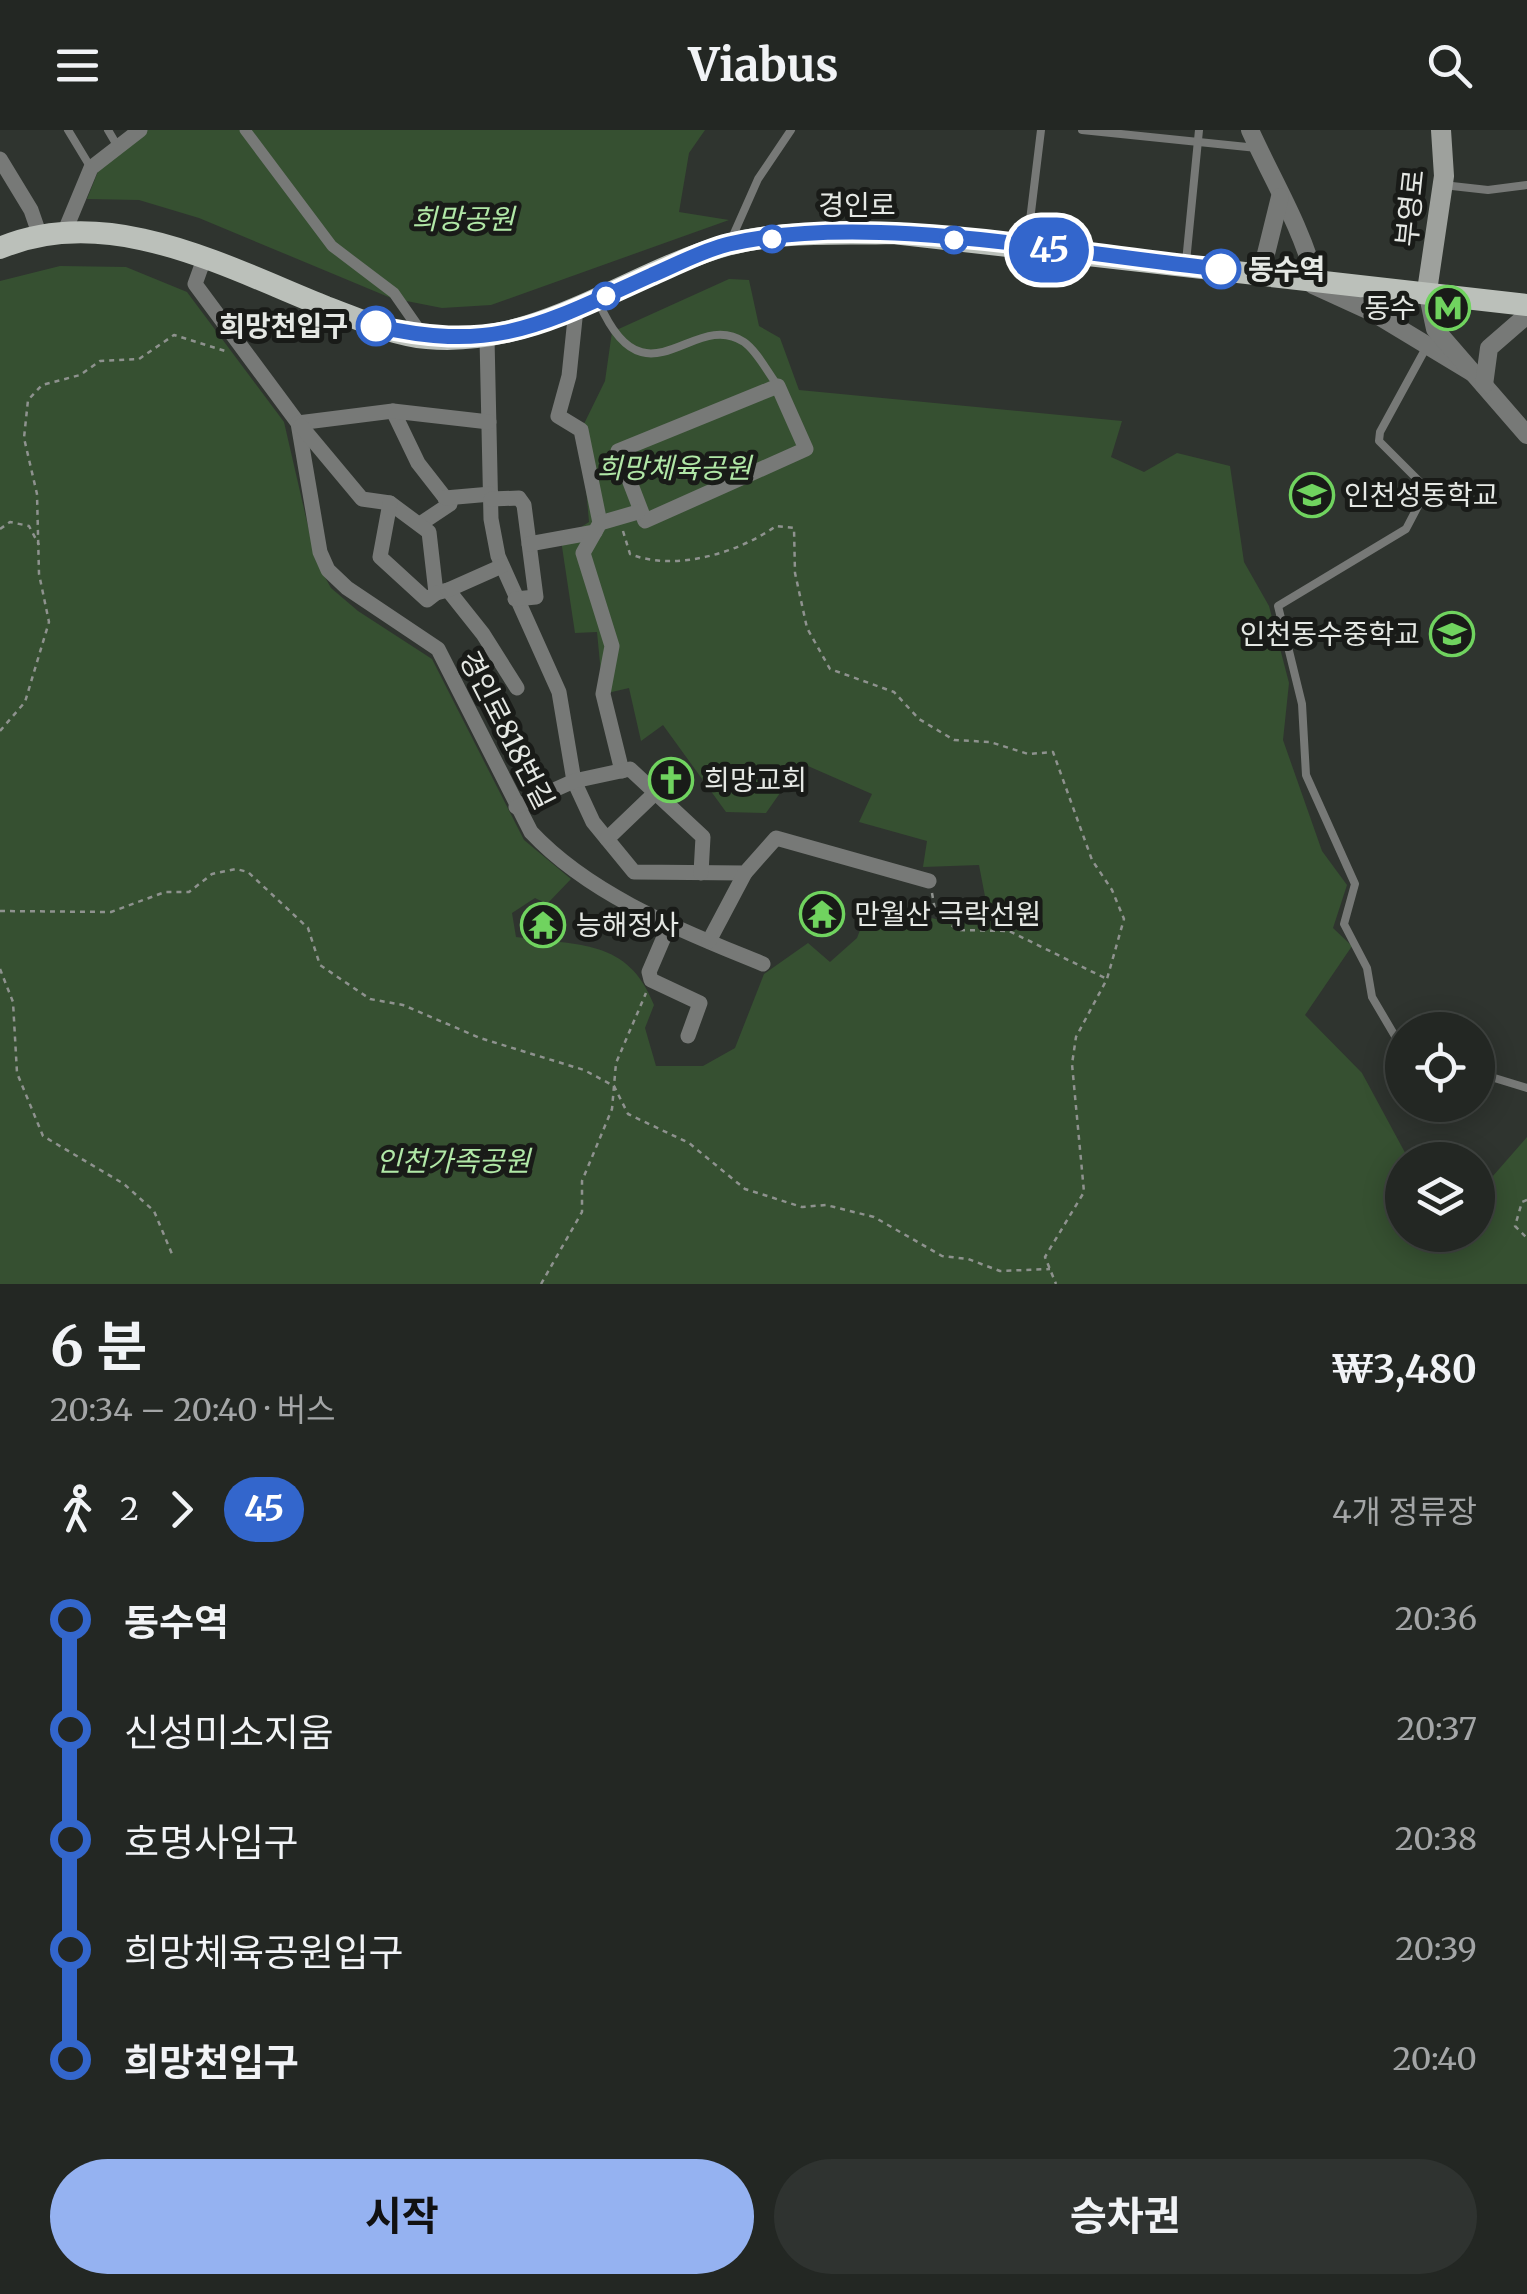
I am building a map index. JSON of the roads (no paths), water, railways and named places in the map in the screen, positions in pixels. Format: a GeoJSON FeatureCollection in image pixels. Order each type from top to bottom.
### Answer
{"type":"FeatureCollection","features":[{"type":"Feature","properties":{"kind":"main road","name":"부영로"},"geometry":{"type":"LineString","coordinates":[[1427,291],[1443,185],[1441,130]]}},
{"type":"Feature","properties":{"kind":"main road","name":"경인로"},"geometry":{"type":"LineString","coordinates":[[0,248],[64,233],[122,236],[204,258],[376,326],[425,338],[487,338],[576,310],[729,244],[893,233],[1527,304]]}},
{"type":"Feature","properties":{"kind":"street"},"geometry":{"type":"LineString","coordinates":[[64,233],[90,168],[140,130]]}},
{"type":"Feature","properties":{"kind":"street"},"geometry":{"type":"LineString","coordinates":[[244,130],[332,246],[394,293],[425,338]]}},
{"type":"Feature","properties":{"kind":"street"},"geometry":{"type":"LineString","coordinates":[[1254,139],[1280,197],[1300,228],[1305,278],[1428,344],[1478,379]]}},
{"type":"Feature","properties":{"kind":"street"},"geometry":{"type":"LineString","coordinates":[[0,159],[25,198],[40,236]]}},
{"type":"Feature","properties":{"kind":"street"},"geometry":{"type":"LineString","coordinates":[[1262,274],[1280,197]]}},
{"type":"Feature","properties":{"kind":"street","name":"경인로818번길"},"geometry":{"type":"LineString","coordinates":[[204,258],[195,284],[298,423],[362,500],[390,503],[420,524]]}},
{"type":"Feature","properties":{"kind":"street"},"geometry":{"type":"LineString","coordinates":[[1427,291],[1435,329],[1527,434]]}},
{"type":"Feature","properties":{"kind":"street"},"geometry":{"type":"LineString","coordinates":[[576,310],[558,416],[581,430],[598,528],[583,553],[612,646],[603,694],[622,771]]}},
{"type":"Feature","properties":{"kind":"street"},"geometry":{"type":"LineString","coordinates":[[1478,379],[1489,348],[1527,315]]}},
{"type":"Feature","properties":{"kind":"street"},"geometry":{"type":"LineString","coordinates":[[487,338],[491,496],[502,566],[558,692],[574,781],[594,822],[634,872],[745,874]]}},
{"type":"Feature","properties":{"kind":"street"},"geometry":{"type":"LineString","coordinates":[[778,386],[806,449],[645,521],[638,512],[618,451],[778,386]]}},
{"type":"Feature","properties":{"kind":"street"},"geometry":{"type":"LineString","coordinates":[[298,423],[393,411],[489,422]]}},
{"type":"Feature","properties":{"kind":"street"},"geometry":{"type":"LineString","coordinates":[[393,411],[418,463],[450,504],[420,524],[428,532],[442,592],[502,566]]}},
{"type":"Feature","properties":{"kind":"street","name":"경인로818번길"},"geometry":{"type":"LineString","coordinates":[[298,423],[320,552],[328,570],[347,588],[438,648],[531,832],[550,852],[626,902],[764,964]]}},
{"type":"Feature","properties":{"kind":"street"},"geometry":{"type":"LineString","coordinates":[[445,498],[519,498],[536,597],[516,600]]}},
{"type":"Feature","properties":{"kind":"street","name":"경인로818번길"},"geometry":{"type":"LineString","coordinates":[[390,503],[380,558],[427,600],[442,592],[484,634],[517,688]]}},
{"type":"Feature","properties":{"kind":"street"},"geometry":{"type":"LineString","coordinates":[[529,544],[582,538],[620,517],[638,512]]}},
{"type":"Feature","properties":{"kind":"street"},"geometry":{"type":"LineString","coordinates":[[516,807],[574,781],[630,770],[702,837],[701,873]]}},
{"type":"Feature","properties":{"kind":"street"},"geometry":{"type":"LineString","coordinates":[[607,839],[655,793]]}},
{"type":"Feature","properties":{"kind":"street"},"geometry":{"type":"LineString","coordinates":[[709,942],[745,874],[776,838],[929,881]]}},
{"type":"Feature","properties":{"kind":"street"},"geometry":{"type":"LineString","coordinates":[[626,902],[634,872]]}},
{"type":"Feature","properties":{"kind":"street"},"geometry":{"type":"LineString","coordinates":[[670,923],[650,977],[700,1003],[688,1036]]}},
{"type":"Feature","properties":{"kind":"lane"},"geometry":{"type":"LineString","coordinates":[[68,130],[90,168]]}},
{"type":"Feature","properties":{"kind":"lane"},"geometry":{"type":"LineString","coordinates":[[108,130],[118,147]]}},
{"type":"Feature","properties":{"kind":"lane"},"geometry":{"type":"LineString","coordinates":[[729,244],[758,178],[791,130]]}},
{"type":"Feature","properties":{"kind":"lane"},"geometry":{"type":"LineString","coordinates":[[1027,248],[1041,130]]}},
{"type":"Feature","properties":{"kind":"lane"},"geometry":{"type":"LineString","coordinates":[[1082,130],[1146,133],[1198,142],[1254,139]]}},
{"type":"Feature","properties":{"kind":"lane"},"geometry":{"type":"LineString","coordinates":[[1185,266],[1199,130]]}},
{"type":"Feature","properties":{"kind":"lane"},"geometry":{"type":"LineString","coordinates":[[1443,185],[1488,190],[1527,186]]}},
{"type":"Feature","properties":{"kind":"lane"},"geometry":{"type":"LineString","coordinates":[[598,300],[612,332],[626,346],[649,354],[724,334],[745,342],[778,386]]}},
{"type":"Feature","properties":{"kind":"lane"},"geometry":{"type":"LineString","coordinates":[[1385,1019],[1372,997],[1367,968],[1344,924],[1354,884],[1306,775],[1302,704],[1278,606],[1406,529],[1427,489],[1380,441],[1380,432],[1428,344]]}},
{"type":"Feature","properties":{"kind":"lane"},"geometry":{"type":"LineString","coordinates":[[1495,1079],[1527,1088]]}},
{"type":"Feature","properties":{"kind":"place","name":"동수역"},"geometry":{"type":"Point","coordinates":[1221,269]}},
{"type":"Feature","properties":{"kind":"place","name":"동수"},"geometry":{"type":"Point","coordinates":[1448,308]}},
{"type":"Feature","properties":{"kind":"place","name":"희망천입구"},"geometry":{"type":"Point","coordinates":[376,326]}},
{"type":"Feature","properties":{"kind":"place","name":"인천성동학교"},"geometry":{"type":"Point","coordinates":[1312,495]}},
{"type":"Feature","properties":{"kind":"place","name":"인천동수중학교"},"geometry":{"type":"Point","coordinates":[1452,634]}},
{"type":"Feature","properties":{"kind":"place","name":"희망교회"},"geometry":{"type":"Point","coordinates":[671,780]}},
{"type":"Feature","properties":{"kind":"place","name":"만월산 극락선원"},"geometry":{"type":"Point","coordinates":[822,914]}},
{"type":"Feature","properties":{"kind":"place","name":"능해정사"},"geometry":{"type":"Point","coordinates":[543,925]}},
{"type":"Feature","properties":{"kind":"park label","name":"희망공원"},"geometry":{"type":"Point","coordinates":[463,219]}},
{"type":"Feature","properties":{"kind":"park label","name":"희망체육공원"},"geometry":{"type":"Point","coordinates":[674,468]}},
{"type":"Feature","properties":{"kind":"park label","name":"인천가족공원"},"geometry":{"type":"Point","coordinates":[453,1161]}}]}
